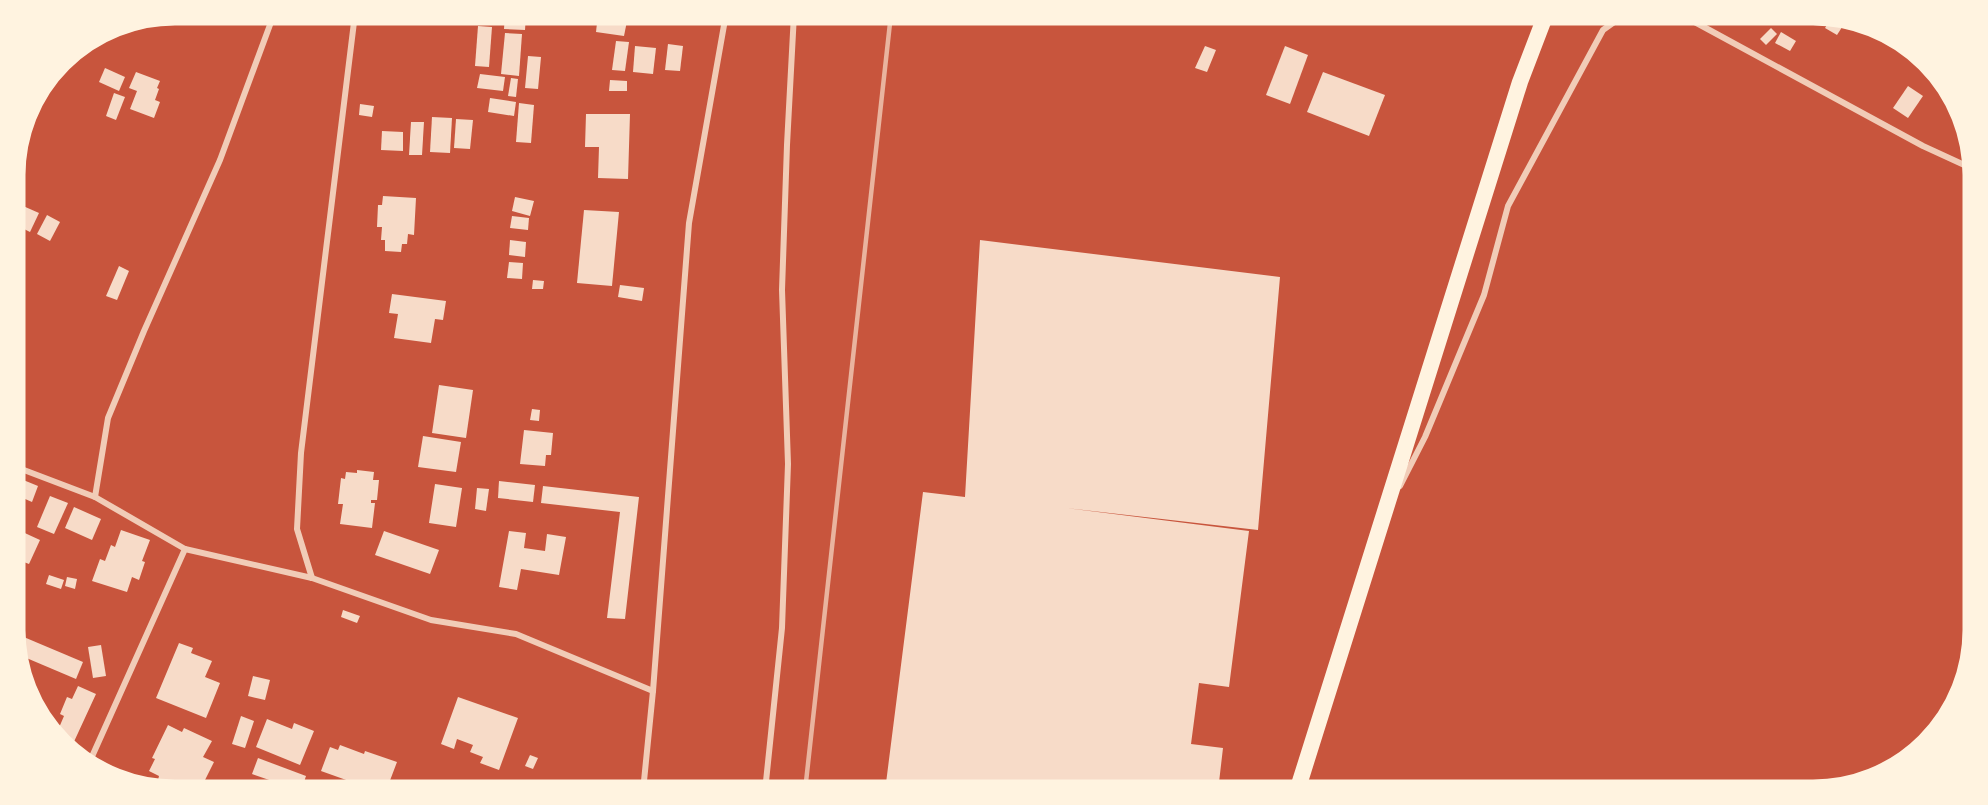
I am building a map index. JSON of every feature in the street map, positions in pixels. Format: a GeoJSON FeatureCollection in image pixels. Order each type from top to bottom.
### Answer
{"type":"FeatureCollection","features":[{"type":"Feature","properties":{"kind":"highway"},"geometry":{"type":"LineString","coordinates":[[1300,781],[1520,82],[1542,24]]}},
{"type":"Feature","properties":{"kind":"street"},"geometry":{"type":"LineString","coordinates":[[95,497],[108,418],[220,160],[270,24]]}},
{"type":"Feature","properties":{"kind":"street"},"geometry":{"type":"LineString","coordinates":[[312,578],[297,529],[301,453],[354,24]]}},
{"type":"Feature","properties":{"kind":"street"},"geometry":{"type":"LineString","coordinates":[[644,781],[653,691],[688,223],[724,24]]}},
{"type":"Feature","properties":{"kind":"street"},"geometry":{"type":"LineString","coordinates":[[766,781],[783,616],[788,464],[782,290],[793,24]]}},
{"type":"Feature","properties":{"kind":"street"},"geometry":{"type":"LineString","coordinates":[[1381,524],[1425,437],[1479,306],[1508,206],[1603,30],[1611,24]]}},
{"type":"Feature","properties":{"kind":"street"},"geometry":{"type":"LineString","coordinates":[[1698,24],[1923,146],[1963,165]]}},
{"type":"Feature","properties":{"kind":"street"},"geometry":{"type":"LineString","coordinates":[[24,470],[95,497],[185,549],[312,578],[431,620],[516,634],[653,691]]}},
{"type":"Feature","properties":{"kind":"street"},"geometry":{"type":"LineString","coordinates":[[92,756],[185,549]]}},
{"type":"Feature","properties":{"kind":"building"},"geometry":{"type":"Polygon","coordinates":[[[504,24],[525,24],[525,30],[504,29],[504,24]]]}},
{"type":"Feature","properties":{"kind":"building"},"geometry":{"type":"Polygon","coordinates":[[[597,24],[626,24],[624,36],[596,32],[597,24]]]}},
{"type":"Feature","properties":{"kind":"building"},"geometry":{"type":"Polygon","coordinates":[[[1827,25],[1842,27],[1837,35],[1825,28],[1827,25]]]}},
{"type":"Feature","properties":{"kind":"building"},"geometry":{"type":"Polygon","coordinates":[[[478,26],[492,27],[489,67],[475,66],[478,26]]]}},
{"type":"Feature","properties":{"kind":"building"},"geometry":{"type":"Polygon","coordinates":[[[1771,28],[1777,34],[1766,45],[1760,39],[1771,28]]]}},
{"type":"Feature","properties":{"kind":"building"},"geometry":{"type":"Polygon","coordinates":[[[1781,32],[1796,41],[1790,51],[1775,43],[1781,32]]]}},
{"type":"Feature","properties":{"kind":"building"},"geometry":{"type":"Polygon","coordinates":[[[505,33],[522,34],[519,76],[501,74],[505,33]]]}},
{"type":"Feature","properties":{"kind":"building"},"geometry":{"type":"Polygon","coordinates":[[[616,41],[629,42],[625,71],[612,70],[616,41]]]}},
{"type":"Feature","properties":{"kind":"building"},"geometry":{"type":"Polygon","coordinates":[[[668,44],[683,46],[680,71],[665,70],[668,44]]]}},
{"type":"Feature","properties":{"kind":"building"},"geometry":{"type":"Polygon","coordinates":[[[635,46],[656,48],[653,74],[633,72],[635,46]]]}},
{"type":"Feature","properties":{"kind":"building"},"geometry":{"type":"Polygon","coordinates":[[[1205,46],[1216,50],[1207,72],[1195,68],[1205,46]]]}},
{"type":"Feature","properties":{"kind":"building"},"geometry":{"type":"Polygon","coordinates":[[[1285,46],[1308,55],[1290,104],[1266,95],[1285,46]]]}},
{"type":"Feature","properties":{"kind":"building"},"geometry":{"type":"Polygon","coordinates":[[[528,56],[541,57],[538,89],[525,88],[528,56]]]}},
{"type":"Feature","properties":{"kind":"building"},"geometry":{"type":"Polygon","coordinates":[[[105,68],[125,77],[119,91],[99,82],[105,68]]]}},
{"type":"Feature","properties":{"kind":"building"},"geometry":{"type":"Polygon","coordinates":[[[136,72],[160,81],[155,100],[160,102],[154,118],[130,109],[137,91],[129,88],[136,72]]]}},
{"type":"Feature","properties":{"kind":"building"},"geometry":{"type":"Polygon","coordinates":[[[1323,72],[1385,95],[1369,136],[1307,112],[1323,72]]]}},
{"type":"Feature","properties":{"kind":"building"},"geometry":{"type":"Polygon","coordinates":[[[480,74],[505,77],[503,91],[477,88],[480,74]]]}},
{"type":"Feature","properties":{"kind":"building"},"geometry":{"type":"Polygon","coordinates":[[[511,78],[518,79],[516,97],[508,96],[511,78]]]}},
{"type":"Feature","properties":{"kind":"building"},"geometry":{"type":"Polygon","coordinates":[[[610,80],[627,81],[627,91],[609,91],[610,80]]]}},
{"type":"Feature","properties":{"kind":"building"},"geometry":{"type":"Polygon","coordinates":[[[1908,86],[1923,96],[1908,118],[1893,108],[1908,86]]]}},
{"type":"Feature","properties":{"kind":"building"},"geometry":{"type":"Polygon","coordinates":[[[114,93],[125,97],[116,120],[106,116],[114,93]]]}},
{"type":"Feature","properties":{"kind":"building"},"geometry":{"type":"Polygon","coordinates":[[[490,98],[516,102],[514,116],[488,112],[490,98]]]}},
{"type":"Feature","properties":{"kind":"building"},"geometry":{"type":"Polygon","coordinates":[[[519,103],[534,105],[531,143],[516,142],[519,103]]]}},
{"type":"Feature","properties":{"kind":"building"},"geometry":{"type":"Polygon","coordinates":[[[360,104],[374,106],[372,117],[359,115],[360,104]]]}},
{"type":"Feature","properties":{"kind":"building"},"geometry":{"type":"Polygon","coordinates":[[[586,114],[630,114],[628,179],[598,178],[599,147],[585,147],[586,114]]]}},
{"type":"Feature","properties":{"kind":"building"},"geometry":{"type":"Polygon","coordinates":[[[432,117],[452,118],[450,153],[430,152],[432,117]]]}},
{"type":"Feature","properties":{"kind":"building"},"geometry":{"type":"Polygon","coordinates":[[[456,119],[473,120],[470,149],[454,148],[456,119]]]}},
{"type":"Feature","properties":{"kind":"building"},"geometry":{"type":"Polygon","coordinates":[[[411,122],[424,122],[422,155],[409,155],[411,122]]]}},
{"type":"Feature","properties":{"kind":"building"},"geometry":{"type":"Polygon","coordinates":[[[382,131],[403,132],[403,151],[381,150],[382,131]]]}},
{"type":"Feature","properties":{"kind":"building"},"geometry":{"type":"Polygon","coordinates":[[[383,196],[416,198],[414,235],[408,234],[407,244],[402,244],[401,252],[385,251],[385,240],[381,240],[382,227],[377,227],[378,205],[382,205],[383,196]]]}},
{"type":"Feature","properties":{"kind":"building"},"geometry":{"type":"Polygon","coordinates":[[[515,197],[534,201],[530,216],[512,211],[515,197]]]}},
{"type":"Feature","properties":{"kind":"building"},"geometry":{"type":"Polygon","coordinates":[[[24,206],[39,213],[30,232],[24,229],[24,206]]]}},
{"type":"Feature","properties":{"kind":"building"},"geometry":{"type":"Polygon","coordinates":[[[584,210],[619,212],[612,286],[577,283],[584,210]]]}},
{"type":"Feature","properties":{"kind":"building"},"geometry":{"type":"Polygon","coordinates":[[[47,215],[60,222],[50,241],[37,234],[47,215]]]}},
{"type":"Feature","properties":{"kind":"building"},"geometry":{"type":"Polygon","coordinates":[[[512,216],[529,218],[528,230],[510,228],[512,216]]]}},
{"type":"Feature","properties":{"kind":"building"},"geometry":{"type":"Polygon","coordinates":[[[510,240],[526,242],[525,257],[509,255],[510,240]]]}},
{"type":"Feature","properties":{"kind":"building"},"geometry":{"type":"Polygon","coordinates":[[[980,240],[1280,277],[1258,530],[1066,508],[1249,531],[1229,687],[1199,683],[1191,744],[1223,748],[1219,781],[886,781],[923,492],[965,497],[980,240]]]}},
{"type":"Feature","properties":{"kind":"building"},"geometry":{"type":"Polygon","coordinates":[[[509,262],[523,263],[522,279],[507,278],[509,262]]]}},
{"type":"Feature","properties":{"kind":"building"},"geometry":{"type":"Polygon","coordinates":[[[119,266],[129,271],[117,300],[106,296],[119,266]]]}},
{"type":"Feature","properties":{"kind":"building"},"geometry":{"type":"Polygon","coordinates":[[[533,280],[544,281],[543,289],[532,289],[533,280]]]}},
{"type":"Feature","properties":{"kind":"building"},"geometry":{"type":"Polygon","coordinates":[[[620,285],[644,288],[642,301],[618,297],[620,285]]]}},
{"type":"Feature","properties":{"kind":"building"},"geometry":{"type":"Polygon","coordinates":[[[392,294],[446,301],[443,320],[435,319],[431,343],[394,338],[398,314],[389,313],[392,294]]]}},
{"type":"Feature","properties":{"kind":"building"},"geometry":{"type":"Polygon","coordinates":[[[439,385],[473,390],[466,438],[432,433],[439,385]]]}},
{"type":"Feature","properties":{"kind":"building"},"geometry":{"type":"Polygon","coordinates":[[[532,409],[540,410],[539,421],[530,420],[532,409]]]}},
{"type":"Feature","properties":{"kind":"building"},"geometry":{"type":"Polygon","coordinates":[[[524,430],[553,433],[551,455],[546,455],[545,466],[520,464],[524,430]]]}},
{"type":"Feature","properties":{"kind":"building"},"geometry":{"type":"Polygon","coordinates":[[[423,436],[461,442],[456,472],[418,467],[423,436]]]}},
{"type":"Feature","properties":{"kind":"building"},"geometry":{"type":"Polygon","coordinates":[[[357,470],[374,472],[373,480],[379,480],[377,500],[371,500],[371,503],[375,503],[372,528],[340,524],[343,504],[338,504],[341,478],[345,479],[346,472],[357,473],[357,470]]]}},
{"type":"Feature","properties":{"kind":"building"},"geometry":{"type":"Polygon","coordinates":[[[24,480],[38,486],[32,502],[24,498],[24,480]]]}},
{"type":"Feature","properties":{"kind":"building"},"geometry":{"type":"Polygon","coordinates":[[[499,481],[535,485],[533,502],[498,498],[499,481]]]}},
{"type":"Feature","properties":{"kind":"building"},"geometry":{"type":"Polygon","coordinates":[[[435,484],[462,488],[456,527],[429,523],[435,484]]]}},
{"type":"Feature","properties":{"kind":"building"},"geometry":{"type":"Polygon","coordinates":[[[543,486],[639,497],[625,619],[607,618],[620,512],[541,503],[543,486]]]}},
{"type":"Feature","properties":{"kind":"building"},"geometry":{"type":"Polygon","coordinates":[[[477,488],[489,489],[486,511],[475,509],[477,488]]]}},
{"type":"Feature","properties":{"kind":"building"},"geometry":{"type":"Polygon","coordinates":[[[50,496],[68,503],[54,534],[37,527],[50,496]]]}},
{"type":"Feature","properties":{"kind":"building"},"geometry":{"type":"Polygon","coordinates":[[[74,507],[101,519],[92,540],[65,528],[74,507]]]}},
{"type":"Feature","properties":{"kind":"building"},"geometry":{"type":"Polygon","coordinates":[[[121,530],[150,540],[142,561],[145,562],[139,580],[132,577],[127,592],[92,581],[100,559],[105,561],[111,545],[115,547],[121,530]]]}},
{"type":"Feature","properties":{"kind":"building"},"geometry":{"type":"Polygon","coordinates":[[[384,531],[439,550],[430,574],[375,555],[384,531]]]}},
{"type":"Feature","properties":{"kind":"building"},"geometry":{"type":"Polygon","coordinates":[[[509,531],[526,533],[524,548],[545,551],[547,534],[566,537],[559,575],[521,569],[517,590],[499,587],[509,531]]]}},
{"type":"Feature","properties":{"kind":"building"},"geometry":{"type":"Polygon","coordinates":[[[24,533],[40,540],[29,564],[24,562],[24,533]]]}},
{"type":"Feature","properties":{"kind":"building"},"geometry":{"type":"Polygon","coordinates":[[[49,575],[64,580],[61,589],[46,584],[49,575]]]}},
{"type":"Feature","properties":{"kind":"building"},"geometry":{"type":"Polygon","coordinates":[[[67,577],[77,579],[75,589],[65,586],[67,577]]]}},
{"type":"Feature","properties":{"kind":"building"},"geometry":{"type":"Polygon","coordinates":[[[343,610],[360,616],[357,623],[341,617],[343,610]]]}},
{"type":"Feature","properties":{"kind":"building"},"geometry":{"type":"Polygon","coordinates":[[[24,637],[83,662],[76,679],[27,658],[24,637]]]}},
{"type":"Feature","properties":{"kind":"building"},"geometry":{"type":"Polygon","coordinates":[[[179,643],[193,648],[191,653],[212,661],[205,677],[220,683],[206,718],[156,698],[179,643]]]}},
{"type":"Feature","properties":{"kind":"building"},"geometry":{"type":"Polygon","coordinates":[[[101,645],[106,676],[93,678],[88,647],[101,645]]]}},
{"type":"Feature","properties":{"kind":"building"},"geometry":{"type":"Polygon","coordinates":[[[253,676],[270,680],[265,700],[248,696],[253,676]]]}},
{"type":"Feature","properties":{"kind":"building"},"geometry":{"type":"Polygon","coordinates":[[[78,686],[96,694],[74,741],[60,726],[64,716],[60,714],[67,697],[72,699],[78,686]]]}},
{"type":"Feature","properties":{"kind":"building"},"geometry":{"type":"Polygon","coordinates":[[[458,697],[518,718],[499,770],[480,763],[483,757],[470,752],[473,745],[457,739],[454,749],[441,744],[458,697]]]}},
{"type":"Feature","properties":{"kind":"building"},"geometry":{"type":"Polygon","coordinates":[[[241,716],[254,721],[245,748],[232,744],[241,716]]]}},
{"type":"Feature","properties":{"kind":"building"},"geometry":{"type":"Polygon","coordinates":[[[267,719],[292,729],[294,723],[314,731],[300,765],[256,747],[267,719]]]}},
{"type":"Feature","properties":{"kind":"building"},"geometry":{"type":"Polygon","coordinates":[[[168,725],[182,732],[184,728],[212,741],[203,757],[214,762],[204,781],[158,780],[159,776],[149,771],[155,759],[152,758],[168,725]]]}},
{"type":"Feature","properties":{"kind":"building"},"geometry":{"type":"Polygon","coordinates":[[[340,745],[397,762],[390,781],[349,781],[321,771],[330,747],[338,750],[340,745]]]}},
{"type":"Feature","properties":{"kind":"building"},"geometry":{"type":"Polygon","coordinates":[[[530,755],[538,758],[533,769],[525,766],[530,755]]]}},
{"type":"Feature","properties":{"kind":"building"},"geometry":{"type":"Polygon","coordinates":[[[258,758],[306,776],[304,781],[272,781],[252,774],[258,758]]]}},
{"type":"Feature","properties":{"kind":"railway"},"geometry":{"type":"LineString","coordinates":[[806,781],[890,24]]}}]}
